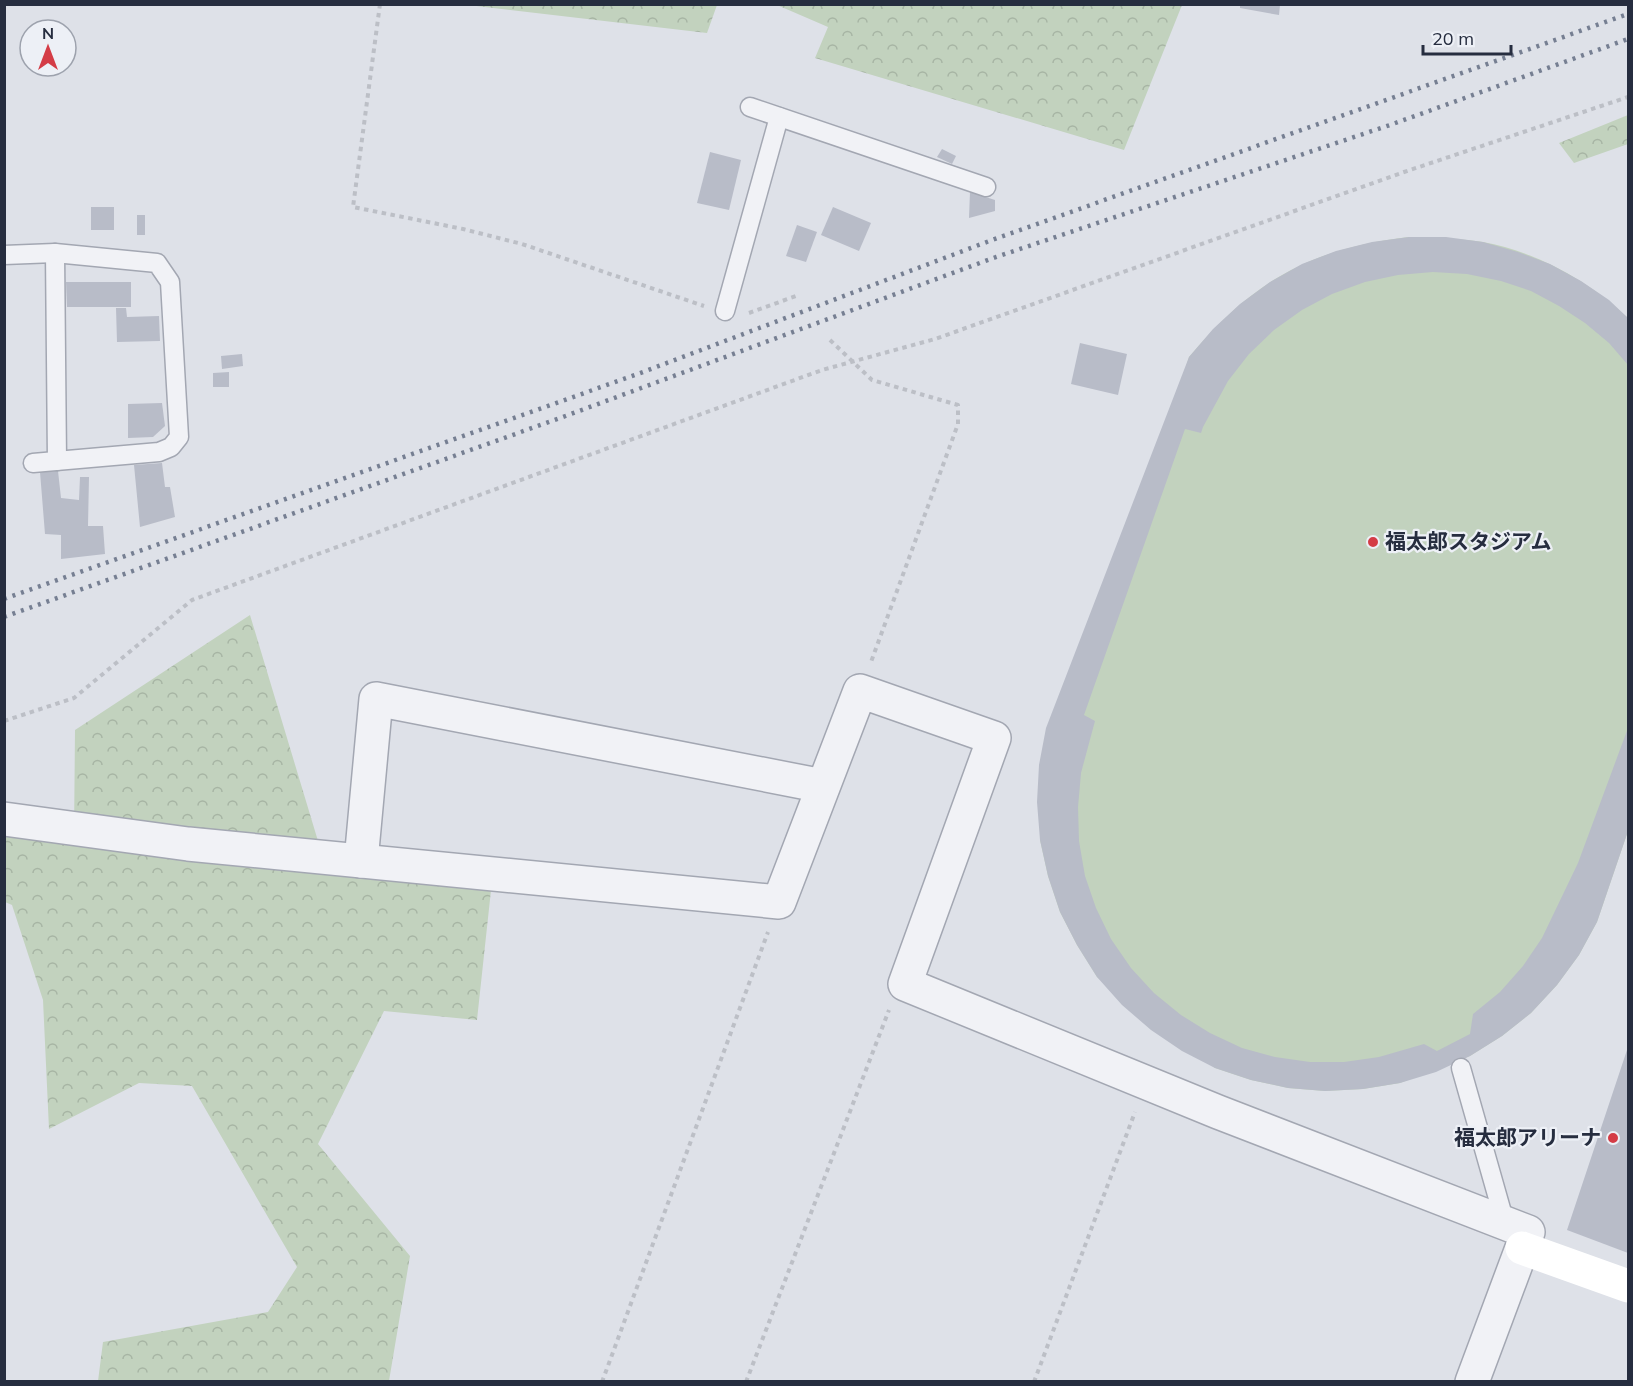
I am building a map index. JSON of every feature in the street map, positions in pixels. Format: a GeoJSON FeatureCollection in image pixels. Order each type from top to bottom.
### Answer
{"type":"FeatureCollection","features":[{"type":"Feature","properties":{"kind":"street"},"geometry":{"type":"LineString","coordinates":[[4,819],[188,844],[779,902],[860,691],[994,738],[905,984],[1514,1236],[1629,1286]]}},
{"type":"Feature","properties":{"kind":"street"},"geometry":{"type":"LineString","coordinates":[[361,861],[376,699],[823,786]]}},
{"type":"Feature","properties":{"kind":"street"},"geometry":{"type":"LineString","coordinates":[[1472,1382],[1514,1236]]}},
{"type":"Feature","properties":{"kind":"lane"},"geometry":{"type":"LineString","coordinates":[[750,107],[986,187]]}},
{"type":"Feature","properties":{"kind":"lane"},"geometry":{"type":"LineString","coordinates":[[725,311],[778,117]]}},
{"type":"Feature","properties":{"kind":"lane"},"geometry":{"type":"LineString","coordinates":[[4,255],[55,253],[157,263],[170,282],[179,438],[171,447],[159,452],[33,463]]}},
{"type":"Feature","properties":{"kind":"lane"},"geometry":{"type":"LineString","coordinates":[[55,253],[57,461]]}},
{"type":"Feature","properties":{"kind":"lane"},"geometry":{"type":"LineString","coordinates":[[1461,1068],[1514,1236]]}},
{"type":"Feature","properties":{"kind":"path"},"geometry":{"type":"LineString","coordinates":[[380,4],[353,207],[463,229],[522,244],[700,305],[743,315],[796,296]]}},
{"type":"Feature","properties":{"kind":"path"},"geometry":{"type":"LineString","coordinates":[[4,721],[74,698],[192,600],[851,362],[935,339],[1404,172],[1629,97]]}},
{"type":"Feature","properties":{"kind":"path"},"geometry":{"type":"LineString","coordinates":[[830,340],[872,380],[958,405],[958,424],[860,691]]}},
{"type":"Feature","properties":{"kind":"path"},"geometry":{"type":"LineString","coordinates":[[602,1382],[779,902]]}},
{"type":"Feature","properties":{"kind":"path"},"geometry":{"type":"LineString","coordinates":[[746,1382],[896,991],[905,984]]}},
{"type":"Feature","properties":{"kind":"path"},"geometry":{"type":"LineString","coordinates":[[1034,1382],[1146,1083]]}},
{"type":"Feature","properties":{"kind":"green space"},"geometry":{"type":"Polygon","coordinates":[[[717,4],[707,33],[468,5],[717,4]]]}},
{"type":"Feature","properties":{"kind":"green space"},"geometry":{"type":"Polygon","coordinates":[[[777,5],[1182,5],[1124,150],[815,58],[828,27],[777,5]]]}},
{"type":"Feature","properties":{"kind":"green space"},"geometry":{"type":"Polygon","coordinates":[[[1628,115],[1628,144],[1574,163],[1559,143],[1628,115]]]}},
{"type":"Feature","properties":{"kind":"green space","name":"福太郎スタジアム"},"geometry":{"type":"Polygon","coordinates":[[[1409,237],[1483,242],[1523,253],[1579,280],[1628,318],[1628,831],[1597,922],[1579,955],[1557,985],[1531,1013],[1502,1036],[1470,1056],[1400,1083],[1363,1089],[1325,1091],[1288,1088],[1251,1080],[1215,1068],[1097,977],[1060,912],[1048,876],[1040,840],[1189,357],[1237,307],[1261,288],[1286,273],[1342,250],[1409,237]]]}},
{"type":"Feature","properties":{"kind":"green space"},"geometry":{"type":"Polygon","coordinates":[[[250,615],[318,841],[492,881],[477,1020],[384,1011],[318,1144],[410,1256],[389,1381],[98,1381],[103,1342],[268,1312],[297,1267],[192,1086],[139,1083],[49,1129],[43,1000],[12,905],[5,902],[4,828],[74,836],[75,730],[250,615]]]}},
{"type":"Feature","properties":{"kind":"building"},"geometry":{"type":"Polygon","coordinates":[[[1240,5],[1280,5],[1279,15],[1240,8],[1240,5]]]}},
{"type":"Feature","properties":{"kind":"building"},"geometry":{"type":"Polygon","coordinates":[[[942,149],[956,156],[952,164],[937,157],[942,149]]]}},
{"type":"Feature","properties":{"kind":"building"},"geometry":{"type":"Polygon","coordinates":[[[710,152],[741,160],[729,210],[697,203],[710,152]]]}},
{"type":"Feature","properties":{"kind":"building"},"geometry":{"type":"Polygon","coordinates":[[[970,192],[995,200],[995,211],[969,218],[970,192]]]}},
{"type":"Feature","properties":{"kind":"building"},"geometry":{"type":"Polygon","coordinates":[[[91,207],[114,207],[114,230],[91,230],[91,207]]]}},
{"type":"Feature","properties":{"kind":"building"},"geometry":{"type":"Polygon","coordinates":[[[833,207],[871,223],[859,251],[821,235],[833,207]]]}},
{"type":"Feature","properties":{"kind":"building"},"geometry":{"type":"Polygon","coordinates":[[[137,215],[145,215],[145,235],[137,235],[137,215]]]}},
{"type":"Feature","properties":{"kind":"building"},"geometry":{"type":"Polygon","coordinates":[[[797,225],[817,232],[806,262],[786,256],[797,225]]]}},
{"type":"Feature","properties":{"kind":"building"},"geometry":{"type":"Polygon","coordinates":[[[1409,237],[1446,237],[1483,242],[1550,264],[1581,281],[1609,300],[1628,318],[1628,365],[1609,343],[1585,323],[1531,291],[1501,281],[1467,274],[1433,272],[1398,275],[1365,282],[1332,294],[1302,310],[1274,330],[1249,354],[1228,381],[1201,433],[1185,429],[1084,715],[1095,721],[1081,773],[1078,807],[1079,841],[1085,876],[1096,908],[1111,939],[1131,968],[1154,993],[1181,1015],[1210,1033],[1242,1048],[1275,1057],[1310,1062],[1344,1062],[1379,1057],[1424,1044],[1437,1051],[1470,1034],[1473,1014],[1500,992],[1523,966],[1542,938],[1578,863],[1628,728],[1628,831],[1597,922],[1579,955],[1557,985],[1531,1013],[1502,1036],[1470,1056],[1436,1072],[1400,1083],[1363,1089],[1325,1091],[1288,1088],[1251,1080],[1215,1068],[1182,1051],[1151,1030],[1122,1005],[1097,977],[1060,912],[1048,876],[1040,840],[1037,802],[1039,765],[1046,728],[1189,357],[1213,329],[1240,304],[1270,282],[1302,264],[1336,251],[1372,242],[1409,237]]]}},
{"type":"Feature","properties":{"kind":"building"},"geometry":{"type":"Polygon","coordinates":[[[66,282],[131,282],[131,307],[67,307],[66,282]]]}},
{"type":"Feature","properties":{"kind":"building"},"geometry":{"type":"Polygon","coordinates":[[[116,308],[126,308],[127,317],[159,316],[160,341],[117,342],[116,308]]]}},
{"type":"Feature","properties":{"kind":"building"},"geometry":{"type":"Polygon","coordinates":[[[1080,343],[1127,354],[1118,395],[1071,384],[1080,343]]]}},
{"type":"Feature","properties":{"kind":"building"},"geometry":{"type":"Polygon","coordinates":[[[242,354],[243,366],[222,369],[221,356],[242,354]]]}},
{"type":"Feature","properties":{"kind":"building"},"geometry":{"type":"Polygon","coordinates":[[[229,372],[229,387],[213,387],[213,373],[229,372]]]}},
{"type":"Feature","properties":{"kind":"building"},"geometry":{"type":"Polygon","coordinates":[[[162,403],[165,426],[153,437],[128,438],[128,404],[162,403]]]}},
{"type":"Feature","properties":{"kind":"building"},"geometry":{"type":"Polygon","coordinates":[[[162,463],[165,487],[170,487],[175,517],[140,527],[134,465],[162,463]]]}},
{"type":"Feature","properties":{"kind":"building"},"geometry":{"type":"Polygon","coordinates":[[[58,471],[61,498],[79,500],[80,477],[89,477],[88,526],[103,526],[105,554],[61,559],[61,535],[45,534],[40,472],[58,471]]]}},
{"type":"Feature","properties":{"kind":"building","name":"福太郎アリーナ"},"geometry":{"type":"Polygon","coordinates":[[[1628,1047],[1628,1253],[1567,1230],[1628,1047]]]}},
{"type":"Feature","properties":{"kind":"railway"},"geometry":{"type":"LineString","coordinates":[[4,599],[635,375],[992,240],[1628,14]]}},
{"type":"Feature","properties":{"kind":"railway"},"geometry":{"type":"LineString","coordinates":[[4,617],[560,418],[996,257],[1390,125],[1628,39]]}},
{"type":"Feature","properties":{"kind":"place","name":"福太郎スタジアム"},"geometry":{"type":"Point","coordinates":[1373,542]}},
{"type":"Feature","properties":{"kind":"place","name":"福太郎アリーナ"},"geometry":{"type":"Point","coordinates":[1613,1138]}}]}
